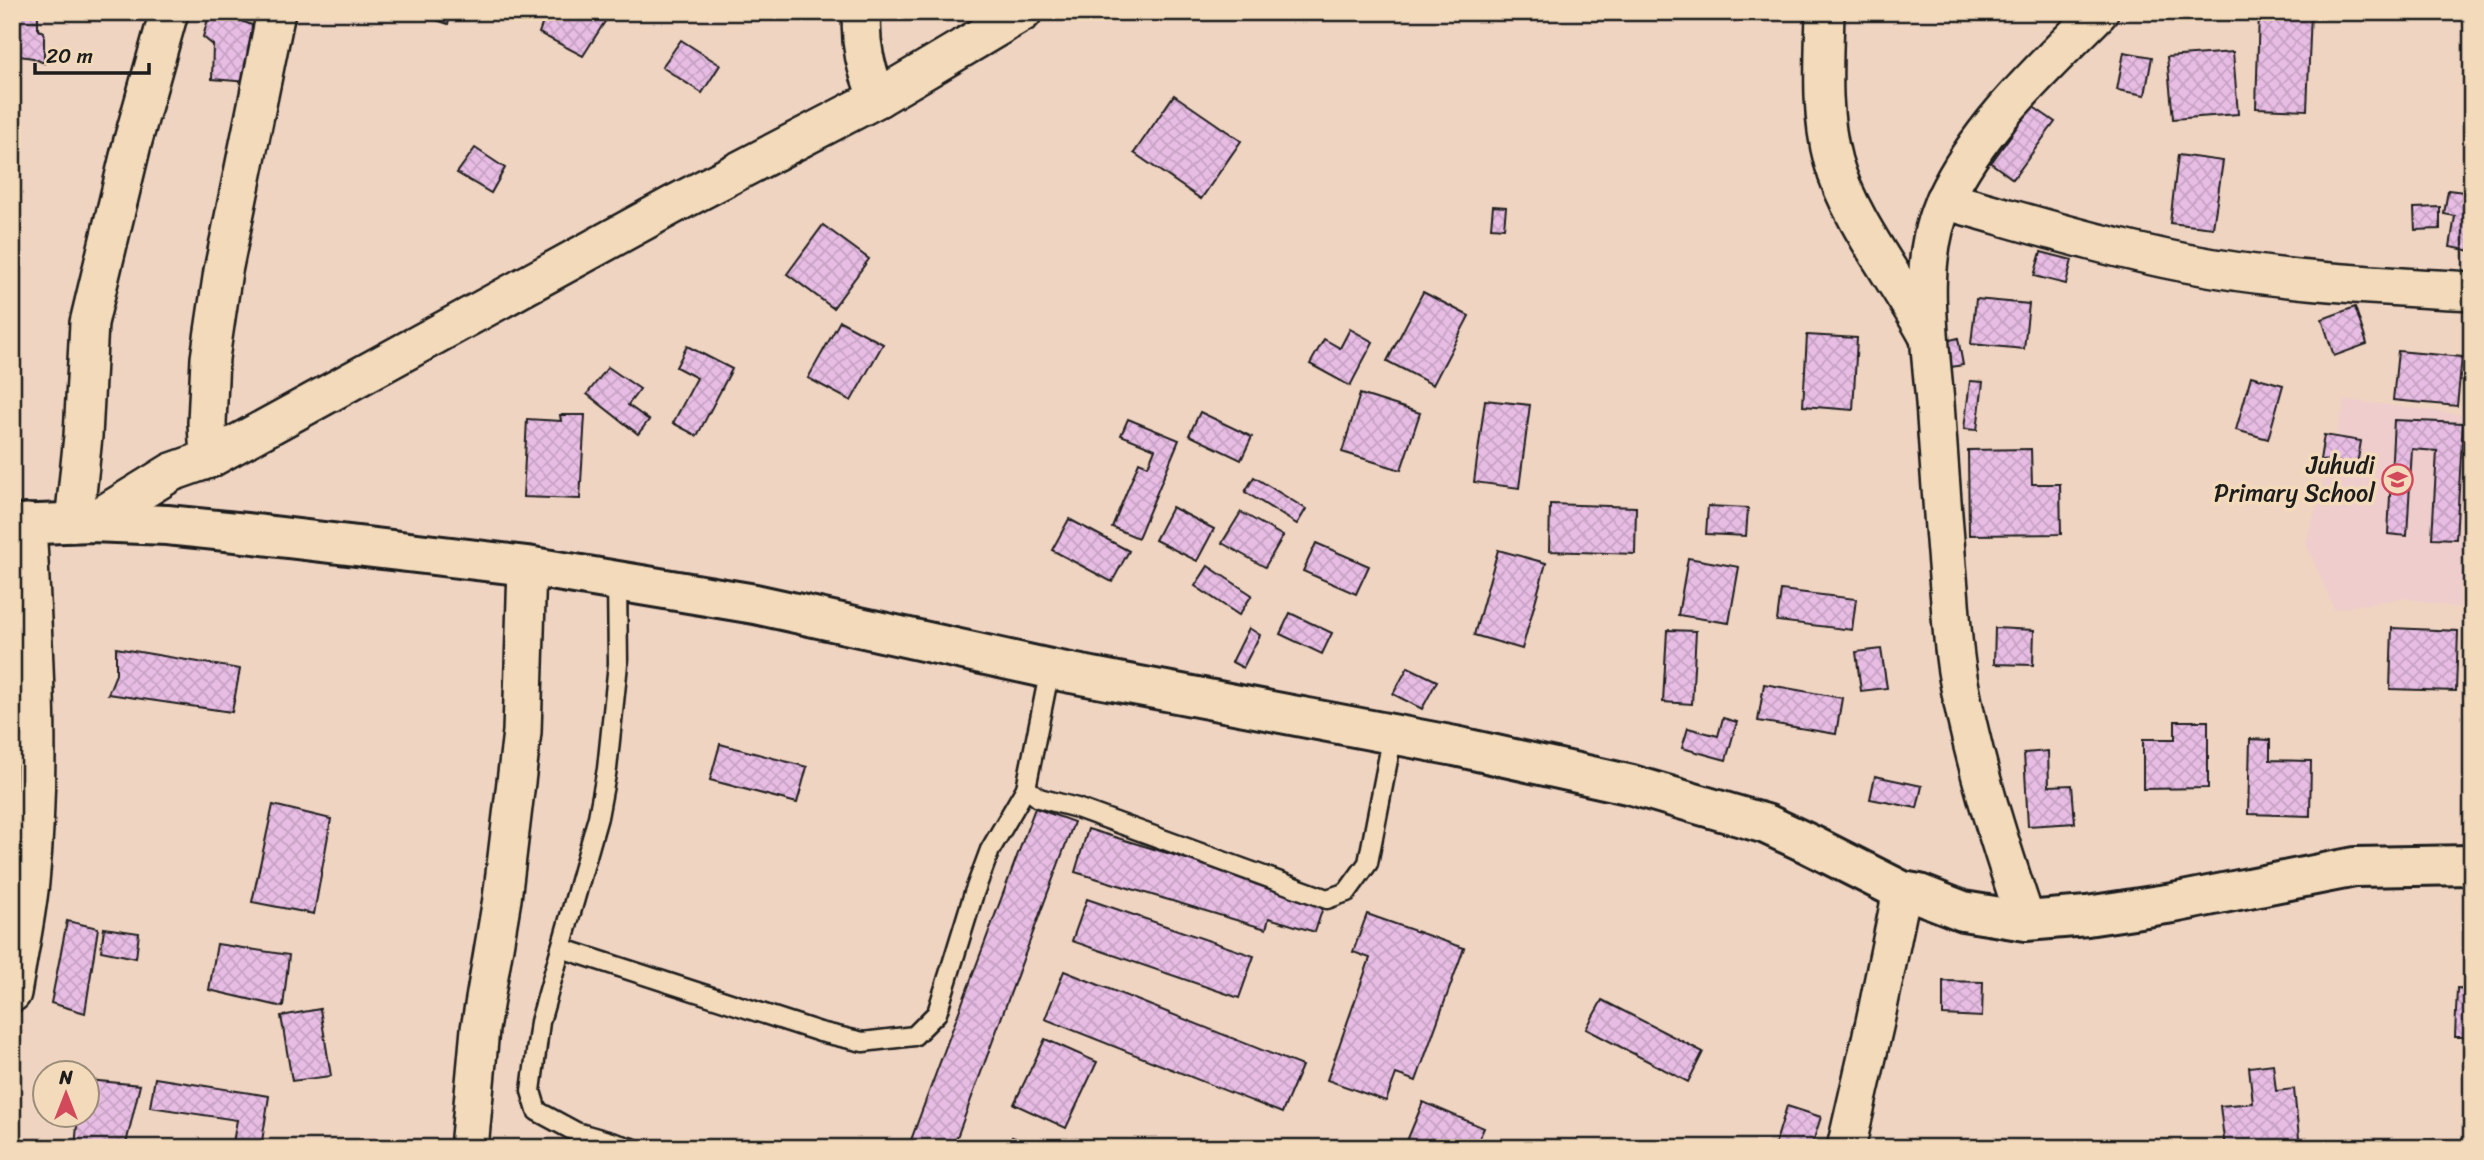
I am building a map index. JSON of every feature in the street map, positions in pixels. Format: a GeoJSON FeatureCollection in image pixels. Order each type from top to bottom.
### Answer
{"type":"FeatureCollection","features":[{"type":"Feature","properties":{"kind":"street"},"geometry":{"type":"LineString","coordinates":[[83,522],[82,436],[89,323],[132,144],[169,12]]}},
{"type":"Feature","properties":{"kind":"street"},"geometry":{"type":"LineString","coordinates":[[209,458],[207,423],[210,358],[223,271],[276,12]]}},
{"type":"Feature","properties":{"kind":"street"},"geometry":{"type":"LineString","coordinates":[[862,12],[860,33],[868,73],[878,98]]}},
{"type":"Feature","properties":{"kind":"street"},"geometry":{"type":"LineString","coordinates":[[83,522],[172,472],[209,458],[745,166],[878,98],[1023,12]]}},
{"type":"Feature","properties":{"kind":"street"},"geometry":{"type":"LineString","coordinates":[[1825,12],[1827,132],[1834,163],[1849,201],[1930,341]]}},
{"type":"Feature","properties":{"kind":"street"},"geometry":{"type":"LineString","coordinates":[[2026,921],[1976,758],[1958,675],[1930,341],[1930,242],[1944,200],[1971,151],[2044,66],[2099,12]]}},
{"type":"Feature","properties":{"kind":"street"},"geometry":{"type":"LineString","coordinates":[[1944,200],[2040,228],[2187,263],[2290,277],[2472,290]]}},
{"type":"Feature","properties":{"kind":"street"},"geometry":{"type":"LineString","coordinates":[[12,993],[30,882],[36,715],[20,524],[83,522],[167,525],[527,566],[755,604],[1050,669],[1393,734],[1632,785],[1755,821],[1809,844],[1902,891],[1919,894],[1963,911],[2026,921],[2087,916],[2173,902],[2355,867],[2472,865]]}},
{"type":"Feature","properties":{"kind":"street"},"geometry":{"type":"LineString","coordinates":[[469,1148],[480,1029],[502,899],[522,732],[527,566]]}},
{"type":"Feature","properties":{"kind":"street"},"geometry":{"type":"LineString","coordinates":[[1846,1148],[1902,891]]}},
{"type":"Feature","properties":{"kind":"lane"},"geometry":{"type":"LineString","coordinates":[[617,581],[618,664],[607,769],[598,817],[540,1022],[531,1091],[537,1111],[576,1132],[632,1148]]}},
{"type":"Feature","properties":{"kind":"lane"},"geometry":{"type":"LineString","coordinates":[[561,948],[863,1042],[914,1036],[937,1013],[990,850],[1026,788],[1050,669]]}},
{"type":"Feature","properties":{"kind":"lane"},"geometry":{"type":"LineString","coordinates":[[1026,788],[1039,798],[1077,808],[1327,899],[1347,892],[1368,863],[1393,734]]}},
{"type":"Feature","properties":{"kind":"shaded area","name":"Juhudi Primary School"},"geometry":{"type":"Polygon","coordinates":[[[2346,400],[2472,416],[2472,610],[2404,598],[2334,609],[2306,543],[2346,400]]]}},
{"type":"Feature","properties":{"kind":"building"},"geometry":{"type":"Polygon","coordinates":[[[12,12],[38,12],[38,30],[44,32],[44,63],[33,58],[12,55],[12,12]]]}},
{"type":"Feature","properties":{"kind":"building"},"geometry":{"type":"Polygon","coordinates":[[[210,12],[252,25],[248,82],[212,79],[213,45],[203,37],[210,12]]]}},
{"type":"Feature","properties":{"kind":"building"},"geometry":{"type":"Polygon","coordinates":[[[413,12],[452,12],[448,24],[413,12]]]}},
{"type":"Feature","properties":{"kind":"building"},"geometry":{"type":"Polygon","coordinates":[[[536,12],[611,12],[583,56],[539,33],[544,19],[536,12]]]}},
{"type":"Feature","properties":{"kind":"building"},"geometry":{"type":"Polygon","coordinates":[[[2259,12],[2311,12],[2307,110],[2256,108],[2259,12]]]}},
{"type":"Feature","properties":{"kind":"building"},"geometry":{"type":"Polygon","coordinates":[[[681,40],[720,65],[702,93],[662,67],[681,40]]]}},
{"type":"Feature","properties":{"kind":"building"},"geometry":{"type":"Polygon","coordinates":[[[2124,52],[2152,57],[2145,95],[2117,90],[2124,52]]]}},
{"type":"Feature","properties":{"kind":"building"},"geometry":{"type":"Polygon","coordinates":[[[2233,52],[2238,114],[2173,119],[2167,57],[2233,52]]]}},
{"type":"Feature","properties":{"kind":"building"},"geometry":{"type":"Polygon","coordinates":[[[1174,95],[1241,141],[1201,199],[1134,153],[1174,95]]]}},
{"type":"Feature","properties":{"kind":"building"},"geometry":{"type":"Polygon","coordinates":[[[2032,106],[2055,122],[2013,179],[1991,163],[2032,106]]]}},
{"type":"Feature","properties":{"kind":"building"},"geometry":{"type":"Polygon","coordinates":[[[475,148],[505,168],[491,193],[457,173],[475,148]]]}},
{"type":"Feature","properties":{"kind":"building"},"geometry":{"type":"Polygon","coordinates":[[[2178,155],[2223,161],[2213,228],[2170,223],[2178,155]]]}},
{"type":"Feature","properties":{"kind":"building"},"geometry":{"type":"Polygon","coordinates":[[[2448,190],[2472,193],[2472,251],[2450,247],[2455,216],[2444,214],[2448,190]]]}},
{"type":"Feature","properties":{"kind":"building"},"geometry":{"type":"Polygon","coordinates":[[[1493,206],[1506,207],[1504,228],[1491,227],[1493,206]]]}},
{"type":"Feature","properties":{"kind":"building"},"geometry":{"type":"Polygon","coordinates":[[[2440,207],[2440,229],[2415,230],[2414,208],[2440,207]]]}},
{"type":"Feature","properties":{"kind":"building"},"geometry":{"type":"Polygon","coordinates":[[[823,225],[869,259],[833,308],[787,274],[823,225]]]}},
{"type":"Feature","properties":{"kind":"building"},"geometry":{"type":"Polygon","coordinates":[[[2041,252],[2072,260],[2066,284],[2034,276],[2041,252]]]}},
{"type":"Feature","properties":{"kind":"building"},"geometry":{"type":"Polygon","coordinates":[[[1423,292],[1469,316],[1433,385],[1387,361],[1423,292]]]}},
{"type":"Feature","properties":{"kind":"building"},"geometry":{"type":"Polygon","coordinates":[[[1976,299],[2029,304],[2024,349],[1971,344],[1976,299]]]}},
{"type":"Feature","properties":{"kind":"building"},"geometry":{"type":"Polygon","coordinates":[[[2355,307],[2367,344],[2334,356],[2322,319],[2355,307]]]}},
{"type":"Feature","properties":{"kind":"building"},"geometry":{"type":"Polygon","coordinates":[[[840,321],[883,344],[851,401],[808,378],[840,321]]]}},
{"type":"Feature","properties":{"kind":"building"},"geometry":{"type":"Polygon","coordinates":[[[1350,329],[1373,342],[1350,386],[1310,364],[1324,339],[1340,348],[1350,329]]]}},
{"type":"Feature","properties":{"kind":"building"},"geometry":{"type":"Polygon","coordinates":[[[1807,335],[1857,338],[1853,410],[1803,406],[1807,335]]]}},
{"type":"Feature","properties":{"kind":"building"},"geometry":{"type":"Polygon","coordinates":[[[1958,338],[1963,365],[1951,367],[1946,341],[1958,338]]]}},
{"type":"Feature","properties":{"kind":"building"},"geometry":{"type":"Polygon","coordinates":[[[687,346],[732,369],[697,436],[673,423],[697,378],[676,367],[687,346]]]}},
{"type":"Feature","properties":{"kind":"building"},"geometry":{"type":"Polygon","coordinates":[[[2398,351],[2462,357],[2457,406],[2393,400],[2398,351]]]}},
{"type":"Feature","properties":{"kind":"building"},"geometry":{"type":"Polygon","coordinates":[[[608,367],[640,389],[628,405],[649,420],[638,434],[587,394],[608,367]]]}},
{"type":"Feature","properties":{"kind":"building"},"geometry":{"type":"Polygon","coordinates":[[[2251,376],[2283,385],[2268,439],[2236,430],[2251,376]]]}},
{"type":"Feature","properties":{"kind":"building"},"geometry":{"type":"Polygon","coordinates":[[[1970,381],[1983,382],[1977,430],[1964,429],[1970,381]]]}},
{"type":"Feature","properties":{"kind":"building"},"geometry":{"type":"Polygon","coordinates":[[[1360,394],[1420,413],[1401,470],[1342,452],[1360,394]]]}},
{"type":"Feature","properties":{"kind":"building"},"geometry":{"type":"Polygon","coordinates":[[[1485,400],[1530,405],[1519,488],[1474,482],[1485,400]]]}},
{"type":"Feature","properties":{"kind":"building"},"geometry":{"type":"Polygon","coordinates":[[[1200,412],[1252,437],[1241,460],[1189,435],[1200,412]]]}},
{"type":"Feature","properties":{"kind":"building"},"geometry":{"type":"Polygon","coordinates":[[[560,415],[585,415],[580,499],[523,497],[527,419],[561,421],[560,415]]]}},
{"type":"Feature","properties":{"kind":"building"},"geometry":{"type":"Polygon","coordinates":[[[1128,419],[1179,440],[1138,538],[1112,527],[1139,462],[1148,466],[1155,449],[1121,435],[1128,419]]]}},
{"type":"Feature","properties":{"kind":"building"},"geometry":{"type":"Polygon","coordinates":[[[2394,420],[2463,423],[2456,539],[2432,538],[2437,451],[2412,449],[2407,536],[2388,534],[2394,420]]]}},
{"type":"Feature","properties":{"kind":"building"},"geometry":{"type":"Polygon","coordinates":[[[2324,435],[2361,441],[2357,465],[2320,460],[2324,435]]]}},
{"type":"Feature","properties":{"kind":"building"},"geometry":{"type":"Polygon","coordinates":[[[2031,449],[2032,484],[2060,484],[2061,534],[1969,535],[1968,450],[2031,449]]]}},
{"type":"Feature","properties":{"kind":"building"},"geometry":{"type":"Polygon","coordinates":[[[1254,477],[1306,509],[1297,524],[1245,492],[1254,477]]]}},
{"type":"Feature","properties":{"kind":"building"},"geometry":{"type":"Polygon","coordinates":[[[1550,504],[1636,507],[1635,554],[1549,551],[1550,504]]]}},
{"type":"Feature","properties":{"kind":"building"},"geometry":{"type":"Polygon","coordinates":[[[1708,506],[1748,508],[1746,536],[1706,534],[1708,506]]]}},
{"type":"Feature","properties":{"kind":"building"},"geometry":{"type":"Polygon","coordinates":[[[1172,507],[1214,529],[1197,561],[1155,540],[1172,507]]]}},
{"type":"Feature","properties":{"kind":"building"},"geometry":{"type":"Polygon","coordinates":[[[1241,512],[1283,536],[1265,567],[1222,543],[1241,512]]]}},
{"type":"Feature","properties":{"kind":"building"},"geometry":{"type":"Polygon","coordinates":[[[1069,519],[1129,551],[1112,582],[1052,550],[1069,519]]]}},
{"type":"Feature","properties":{"kind":"building"},"geometry":{"type":"Polygon","coordinates":[[[1316,543],[1369,566],[1356,594],[1303,571],[1316,543]]]}},
{"type":"Feature","properties":{"kind":"building"},"geometry":{"type":"Polygon","coordinates":[[[1498,550],[1546,563],[1522,649],[1474,635],[1498,550]]]}},
{"type":"Feature","properties":{"kind":"building"},"geometry":{"type":"Polygon","coordinates":[[[1688,558],[1739,567],[1729,623],[1678,615],[1688,558]]]}},
{"type":"Feature","properties":{"kind":"building"},"geometry":{"type":"Polygon","coordinates":[[[1208,566],[1252,595],[1239,615],[1195,586],[1208,566]]]}},
{"type":"Feature","properties":{"kind":"building"},"geometry":{"type":"Polygon","coordinates":[[[1781,590],[1856,599],[1852,630],[1777,621],[1781,590]]]}},
{"type":"Feature","properties":{"kind":"building"},"geometry":{"type":"Polygon","coordinates":[[[1290,613],[1332,633],[1322,654],[1280,634],[1290,613]]]}},
{"type":"Feature","properties":{"kind":"building"},"geometry":{"type":"Polygon","coordinates":[[[1249,628],[1260,635],[1243,668],[1232,662],[1249,628]]]}},
{"type":"Feature","properties":{"kind":"building"},"geometry":{"type":"Polygon","coordinates":[[[1995,628],[2034,630],[2033,665],[1994,664],[1995,628]]]}},
{"type":"Feature","properties":{"kind":"building"},"geometry":{"type":"Polygon","coordinates":[[[2392,628],[2458,631],[2456,691],[2390,689],[2392,628]]]}},
{"type":"Feature","properties":{"kind":"building"},"geometry":{"type":"Polygon","coordinates":[[[1667,630],[1696,631],[1692,704],[1663,702],[1667,630]]]}},
{"type":"Feature","properties":{"kind":"building"},"geometry":{"type":"Polygon","coordinates":[[[116,648],[240,669],[232,712],[108,694],[116,674],[116,648]]]}},
{"type":"Feature","properties":{"kind":"building"},"geometry":{"type":"Polygon","coordinates":[[[1881,649],[1887,688],[1861,691],[1856,652],[1881,649]]]}},
{"type":"Feature","properties":{"kind":"building"},"geometry":{"type":"Polygon","coordinates":[[[1408,667],[1437,681],[1422,709],[1393,694],[1408,667]]]}},
{"type":"Feature","properties":{"kind":"building"},"geometry":{"type":"Polygon","coordinates":[[[1764,684],[1842,698],[1836,734],[1758,721],[1764,684]]]}},
{"type":"Feature","properties":{"kind":"building"},"geometry":{"type":"Polygon","coordinates":[[[1723,718],[1737,722],[1726,760],[1682,748],[1688,728],[1718,736],[1723,718]]]}},
{"type":"Feature","properties":{"kind":"building"},"geometry":{"type":"Polygon","coordinates":[[[2175,721],[2208,721],[2208,788],[2143,789],[2143,739],[2175,739],[2175,721]]]}},
{"type":"Feature","properties":{"kind":"building"},"geometry":{"type":"Polygon","coordinates":[[[2250,739],[2270,740],[2270,760],[2311,761],[2310,816],[2248,814],[2250,739]]]}},
{"type":"Feature","properties":{"kind":"building"},"geometry":{"type":"Polygon","coordinates":[[[720,744],[807,767],[797,803],[710,780],[720,744]]]}},
{"type":"Feature","properties":{"kind":"building"},"geometry":{"type":"Polygon","coordinates":[[[2048,751],[2049,786],[2072,785],[2075,823],[2028,826],[2024,753],[2048,751]]]}},
{"type":"Feature","properties":{"kind":"building"},"geometry":{"type":"Polygon","coordinates":[[[1875,776],[1922,786],[1917,808],[1870,799],[1875,776]]]}},
{"type":"Feature","properties":{"kind":"building"},"geometry":{"type":"Polygon","coordinates":[[[273,805],[331,819],[314,914],[252,902],[273,805]]]}},
{"type":"Feature","properties":{"kind":"building"},"geometry":{"type":"Polygon","coordinates":[[[1035,808],[1074,822],[953,1148],[908,1148],[1035,808]]]}},
{"type":"Feature","properties":{"kind":"building"},"geometry":{"type":"Polygon","coordinates":[[[1088,829],[1325,901],[1315,932],[1269,918],[1266,929],[1075,872],[1088,829]]]}},
{"type":"Feature","properties":{"kind":"building"},"geometry":{"type":"Polygon","coordinates":[[[1087,899],[1254,956],[1239,998],[1072,941],[1087,899]]]}},
{"type":"Feature","properties":{"kind":"building"},"geometry":{"type":"Polygon","coordinates":[[[1367,914],[1464,948],[1416,1081],[1396,1074],[1386,1101],[1327,1080],[1370,958],[1353,952],[1367,914]]]}},
{"type":"Feature","properties":{"kind":"building"},"geometry":{"type":"Polygon","coordinates":[[[67,921],[98,928],[85,1013],[51,1003],[67,921]]]}},
{"type":"Feature","properties":{"kind":"building"},"geometry":{"type":"Polygon","coordinates":[[[104,928],[139,933],[136,958],[101,951],[104,928]]]}},
{"type":"Feature","properties":{"kind":"building"},"geometry":{"type":"Polygon","coordinates":[[[217,944],[289,955],[283,1007],[209,990],[217,944]]]}},
{"type":"Feature","properties":{"kind":"building"},"geometry":{"type":"Polygon","coordinates":[[[1064,971],[1302,1066],[1282,1113],[1045,1019],[1064,971]]]}},
{"type":"Feature","properties":{"kind":"building"},"geometry":{"type":"Polygon","coordinates":[[[1943,981],[1983,982],[1982,1017],[1943,1015],[1943,981]]]}},
{"type":"Feature","properties":{"kind":"building"},"geometry":{"type":"Polygon","coordinates":[[[2457,988],[2472,989],[2472,1037],[2455,1037],[2457,988]]]}},
{"type":"Feature","properties":{"kind":"building"},"geometry":{"type":"Polygon","coordinates":[[[1602,1000],[1703,1052],[1688,1082],[1586,1029],[1602,1000]]]}},
{"type":"Feature","properties":{"kind":"building"},"geometry":{"type":"Polygon","coordinates":[[[320,1009],[331,1076],[292,1081],[281,1016],[320,1009]]]}},
{"type":"Feature","properties":{"kind":"building"},"geometry":{"type":"Polygon","coordinates":[[[1045,1039],[1097,1062],[1066,1128],[1014,1104],[1045,1039]]]}},
{"type":"Feature","properties":{"kind":"building"},"geometry":{"type":"Polygon","coordinates":[[[2273,1064],[2276,1091],[2294,1089],[2300,1148],[2225,1148],[2220,1106],[2253,1103],[2249,1067],[2273,1064]]]}},
{"type":"Feature","properties":{"kind":"building"},"geometry":{"type":"Polygon","coordinates":[[[155,1078],[269,1096],[261,1148],[232,1148],[237,1120],[150,1107],[155,1078]]]}},
{"type":"Feature","properties":{"kind":"building"},"geometry":{"type":"Polygon","coordinates":[[[102,1081],[140,1085],[125,1148],[75,1148],[77,1128],[102,1128],[102,1081]]]}},
{"type":"Feature","properties":{"kind":"building"},"geometry":{"type":"Polygon","coordinates":[[[1423,1102],[1484,1128],[1475,1148],[1404,1148],[1423,1102]]]}},
{"type":"Feature","properties":{"kind":"building"},"geometry":{"type":"Polygon","coordinates":[[[1787,1106],[1821,1117],[1811,1148],[1774,1148],[1787,1106]]]}},
{"type":"Feature","properties":{"kind":"building"},"geometry":{"type":"Polygon","coordinates":[[[1012,1137],[1041,1148],[1008,1148],[1012,1137]]]}},
{"type":"Feature","properties":{"kind":"place","name":"Juhudi Primary School"},"geometry":{"type":"Point","coordinates":[2398,479]}}]}
